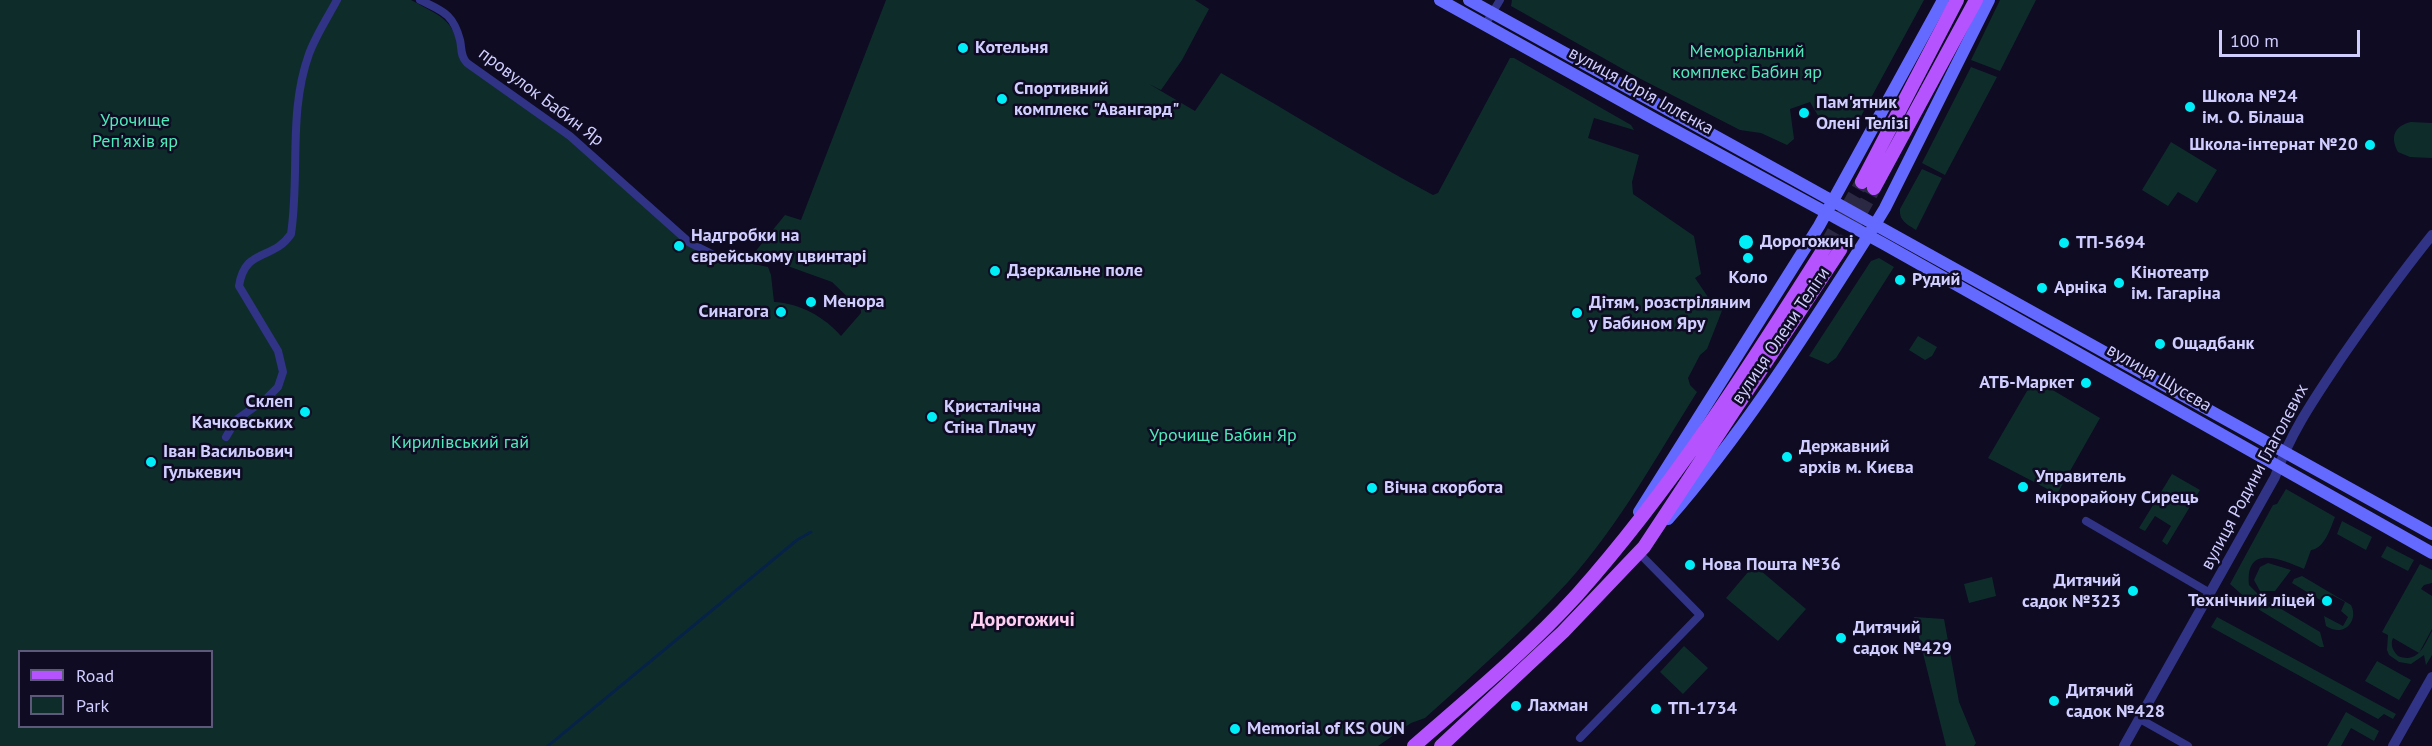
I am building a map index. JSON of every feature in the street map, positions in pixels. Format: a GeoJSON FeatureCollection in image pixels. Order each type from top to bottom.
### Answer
{"type":"FeatureCollection","features":[{"type":"Feature","properties":{"kind":"main road","name":"вулиця Юрія Іллєнка"},"geometry":{"type":"LineString","coordinates":[[1440,0],[1829,208]]}},
{"type":"Feature","properties":{"kind":"main road","name":"вулиця Юрія Іллєнка"},"geometry":{"type":"LineString","coordinates":[[1469,0],[1829,208]]}},
{"type":"Feature","properties":{"kind":"main road","name":"вулиця Олени Теліги"},"geometry":{"type":"LineString","coordinates":[[1626,535],[1673,455],[1829,208],[1943,0]]}},
{"type":"Feature","properties":{"kind":"main road"},"geometry":{"type":"LineString","coordinates":[[1957,0],[1868,185],[1976,0]]}},
{"type":"Feature","properties":{"kind":"main road","name":"вулиця Олени Теліги"},"geometry":{"type":"LineString","coordinates":[[1442,746],[1563,632],[1641,550],[1696,487],[1738,432],[1875,224],[1989,0]]}},
{"type":"Feature","properties":{"kind":"main road","name":"вулиця Щусєва"},"geometry":{"type":"LineString","coordinates":[[1829,208],[1875,224],[2432,534]]}},
{"type":"Feature","properties":{"kind":"main road","name":"вулиця Щусєва"},"geometry":{"type":"LineString","coordinates":[[1829,208],[1868,236],[2432,553]]}},
{"type":"Feature","properties":{"kind":"main road","name":"вулиця Олени Теліги"},"geometry":{"type":"LineString","coordinates":[[1414,746],[1534,638],[1574,597],[1663,490],[1833,247],[1641,550]]}},
{"type":"Feature","properties":{"kind":"street"},"geometry":{"type":"LineString","coordinates":[[226,437],[236,420],[267,398],[278,387],[283,372],[278,351],[239,286],[241,273],[248,262],[285,244],[291,234],[295,128],[299,96],[310,52],[337,0]]}},
{"type":"Feature","properties":{"kind":"street","name":"провулок Бабин Яр"},"geometry":{"type":"LineString","coordinates":[[420,0],[450,15],[460,40],[462,58],[466,63],[570,136],[690,243],[716,256]]}},
{"type":"Feature","properties":{"kind":"street"},"geometry":{"type":"LineString","coordinates":[[1485,25],[1500,0]]}},
{"type":"Feature","properties":{"kind":"street","name":"вулиця Родини Глаголєвих"},"geometry":{"type":"LineString","coordinates":[[2124,746],[2275,477],[2284,451],[2324,383],[2393,284],[2432,235]]}},
{"type":"Feature","properties":{"kind":"street"},"geometry":{"type":"LineString","coordinates":[[2086,521],[2210,593]]}},
{"type":"Feature","properties":{"kind":"street"},"geometry":{"type":"LineString","coordinates":[[1580,738],[1700,615],[1641,550]]}},
{"type":"Feature","properties":{"kind":"street"},"geometry":{"type":"LineString","coordinates":[[2393,746],[2432,677]]}},
{"type":"Feature","properties":{"kind":"street"},"geometry":{"type":"LineString","coordinates":[[2139,719],[2188,746]]}},
{"type":"Feature","properties":{"kind":"green space"},"geometry":{"type":"Polygon","coordinates":[[[0,0],[411,0],[447,22],[456,37],[461,61],[568,137],[670,224],[714,256],[768,267],[774,302],[793,305],[811,312],[841,336],[861,313],[861,310],[832,282],[771,260],[750,258],[785,215],[801,220],[886,0],[1195,0],[1209,9],[1182,60],[1161,90],[1149,84],[1195,111],[1221,73],[1433,195],[1438,193],[1510,58],[1514,58],[1631,125],[1634,130],[1594,118],[1588,138],[1639,155],[1632,182],[1633,194],[1694,236],[1701,274],[1695,278],[1708,297],[1723,308],[1707,349],[1700,355],[1688,378],[1690,385],[1697,392],[1637,490],[1586,561],[1534,617],[1425,718],[1411,723],[1378,746],[0,746],[0,0]]]}},
{"type":"Feature","properties":{"kind":"green space","name":"Меморіальний комплекс Бабин яр"},"geometry":{"type":"Polygon","coordinates":[[[1512,0],[1924,0],[1853,131],[1837,123],[1833,129],[1827,131],[1810,102],[1790,109],[1794,139],[1787,145],[1761,133],[1740,130],[1637,77],[1511,6],[1512,0]]]}},
{"type":"Feature","properties":{"kind":"green space"},"geometry":{"type":"Polygon","coordinates":[[[2000,0],[2036,0],[2000,71],[1971,60],[2000,0]]]}},
{"type":"Feature","properties":{"kind":"green space"},"geometry":{"type":"Polygon","coordinates":[[[1971,67],[1997,77],[1945,175],[1922,163],[1971,67]]]}},
{"type":"Feature","properties":{"kind":"green space"},"geometry":{"type":"Polygon","coordinates":[[[2411,122],[2432,123],[2432,158],[2410,157],[2398,152],[2394,142],[2395,133],[2401,126],[2411,122]]]}},
{"type":"Feature","properties":{"kind":"green space"},"geometry":{"type":"Polygon","coordinates":[[[2171,142],[2217,170],[2197,203],[2178,192],[2168,206],[2142,190],[2171,142]]]}},
{"type":"Feature","properties":{"kind":"green space"},"geometry":{"type":"Polygon","coordinates":[[[1922,169],[1942,178],[1916,230],[1902,219],[1900,209],[1922,169]]]}},
{"type":"Feature","properties":{"kind":"green space"},"geometry":{"type":"Polygon","coordinates":[[[1879,258],[1894,267],[1836,358],[1828,364],[1809,356],[1871,261],[1879,258]]]}},
{"type":"Feature","properties":{"kind":"green space"},"geometry":{"type":"Polygon","coordinates":[[[1918,336],[1937,347],[1932,356],[1925,360],[1909,350],[1918,336]]]}},
{"type":"Feature","properties":{"kind":"green space"},"geometry":{"type":"Polygon","coordinates":[[[2034,379],[2100,418],[2057,494],[1988,458],[2034,379]]]}},
{"type":"Feature","properties":{"kind":"green space"},"geometry":{"type":"Polygon","coordinates":[[[2172,474],[2200,490],[2167,545],[2162,541],[2171,526],[2155,516],[2145,531],[2139,528],[2172,474]]]}},
{"type":"Feature","properties":{"kind":"green space"},"geometry":{"type":"Polygon","coordinates":[[[2286,489],[2335,517],[2323,542],[2311,550],[2304,569],[2276,559],[2259,559],[2249,572],[2249,585],[2261,597],[2320,632],[2324,647],[2320,647],[2258,609],[2230,584],[2273,505],[2277,504],[2286,489]]]}},
{"type":"Feature","properties":{"kind":"green space"},"geometry":{"type":"Polygon","coordinates":[[[2342,521],[2372,537],[2366,550],[2337,534],[2342,521]]]}},
{"type":"Feature","properties":{"kind":"green space"},"geometry":{"type":"Polygon","coordinates":[[[2387,546],[2414,560],[2408,571],[2381,557],[2387,546]]]}},
{"type":"Feature","properties":{"kind":"green space"},"geometry":{"type":"Polygon","coordinates":[[[2268,563],[2291,570],[2275,591],[2260,591],[2254,580],[2260,567],[2268,563]]]}},
{"type":"Feature","properties":{"kind":"green space"},"geometry":{"type":"Polygon","coordinates":[[[2420,564],[2432,570],[2432,583],[2424,585],[2421,589],[2432,596],[2432,629],[2419,652],[2432,631],[2432,655],[2426,665],[2424,655],[2411,664],[2399,662],[2389,655],[2388,635],[2382,632],[2420,564]],[[2393,638],[2392,648],[2398,656],[2411,658],[2419,653],[2393,638]]]}},
{"type":"Feature","properties":{"kind":"green space"},"geometry":{"type":"Polygon","coordinates":[[[1754,565],[1806,609],[1778,641],[1726,598],[1754,565]]]}},
{"type":"Feature","properties":{"kind":"green space"},"geometry":{"type":"Polygon","coordinates":[[[2302,576],[2351,605],[2353,617],[2348,626],[2339,630],[2326,626],[2324,616],[2343,626],[2348,617],[2341,611],[2345,602],[2332,595],[2327,604],[2292,583],[2294,579],[2302,576]]]}},
{"type":"Feature","properties":{"kind":"green space"},"geometry":{"type":"Polygon","coordinates":[[[1992,577],[1996,596],[1969,603],[1964,584],[1992,577]]]}},
{"type":"Feature","properties":{"kind":"green space"},"geometry":{"type":"Polygon","coordinates":[[[1914,617],[1944,619],[1959,702],[1976,743],[1974,746],[1946,746],[1914,617]]]}},
{"type":"Feature","properties":{"kind":"green space"},"geometry":{"type":"Polygon","coordinates":[[[2217,617],[2396,714],[2393,719],[2384,714],[2378,719],[2211,627],[2217,617]]]}},
{"type":"Feature","properties":{"kind":"green space"},"geometry":{"type":"Polygon","coordinates":[[[1684,646],[1708,668],[1683,694],[1660,672],[1684,646]]]}},
{"type":"Feature","properties":{"kind":"green space"},"geometry":{"type":"Polygon","coordinates":[[[2377,661],[2411,680],[2399,700],[2365,681],[2377,661]]]}},
{"type":"Feature","properties":{"kind":"green space"},"geometry":{"type":"Polygon","coordinates":[[[2346,712],[2379,731],[2374,741],[2351,728],[2341,746],[2327,746],[2346,712]]]}},
{"type":"Feature","properties":{"kind":"waterway"},"geometry":{"type":"LineString","coordinates":[[548,746],[797,540],[811,532]]}},
{"type":"Feature","properties":{"kind":"tunnel"},"geometry":{"type":"LineString","coordinates":[[1827,244],[1862,182]]}},
{"type":"Feature","properties":{"kind":"tunnel"},"geometry":{"type":"LineString","coordinates":[[1840,250],[1874,188]]}},
{"type":"Feature","properties":{"kind":"place","name":"Котельня"},"geometry":{"type":"Point","coordinates":[963,48]}},
{"type":"Feature","properties":{"kind":"place","name":"Спортивний комплекс \"Авангард\""},"geometry":{"type":"Point","coordinates":[1002,99]}},
{"type":"Feature","properties":{"kind":"place","name":"Школа №24 ім. О. Білаша"},"geometry":{"type":"Point","coordinates":[2190,107]}},
{"type":"Feature","properties":{"kind":"place","name":"Пам'ятник Олені Телізі"},"geometry":{"type":"Point","coordinates":[1804,113]}},
{"type":"Feature","properties":{"kind":"place","name":"Школа-інтернат №20"},"geometry":{"type":"Point","coordinates":[2370,145]}},
{"type":"Feature","properties":{"kind":"place","name":"Дорогожичі"},"geometry":{"type":"Point","coordinates":[1746,242]}},
{"type":"Feature","properties":{"kind":"place","name":"ТП-5694"},"geometry":{"type":"Point","coordinates":[2064,243]}},
{"type":"Feature","properties":{"kind":"place","name":"Надгробки на єврейському цвинтарі"},"geometry":{"type":"Point","coordinates":[679,246]}},
{"type":"Feature","properties":{"kind":"place","name":"Коло"},"geometry":{"type":"Point","coordinates":[1748,258]}},
{"type":"Feature","properties":{"kind":"place","name":"Дзеркальне поле"},"geometry":{"type":"Point","coordinates":[995,271]}},
{"type":"Feature","properties":{"kind":"place","name":"Рудий"},"geometry":{"type":"Point","coordinates":[1900,280]}},
{"type":"Feature","properties":{"kind":"place","name":"Кінотеатр ім. Гагаріна"},"geometry":{"type":"Point","coordinates":[2119,283]}},
{"type":"Feature","properties":{"kind":"place","name":"Арніка"},"geometry":{"type":"Point","coordinates":[2042,288]}},
{"type":"Feature","properties":{"kind":"place","name":"Менора"},"geometry":{"type":"Point","coordinates":[811,302]}},
{"type":"Feature","properties":{"kind":"place","name":"Синагога"},"geometry":{"type":"Point","coordinates":[781,312]}},
{"type":"Feature","properties":{"kind":"place","name":"Дітям, розстріляним у Бабином Яру"},"geometry":{"type":"Point","coordinates":[1577,313]}},
{"type":"Feature","properties":{"kind":"place","name":"Ощадбанк"},"geometry":{"type":"Point","coordinates":[2160,344]}},
{"type":"Feature","properties":{"kind":"place","name":"АТБ-Маркет"},"geometry":{"type":"Point","coordinates":[2086,383]}},
{"type":"Feature","properties":{"kind":"place","name":"Склеп Качковських"},"geometry":{"type":"Point","coordinates":[305,412]}},
{"type":"Feature","properties":{"kind":"place","name":"Кристалічна Стіна Плачу"},"geometry":{"type":"Point","coordinates":[932,417]}},
{"type":"Feature","properties":{"kind":"place","name":"Державний архів м. Києва"},"geometry":{"type":"Point","coordinates":[1787,457]}},
{"type":"Feature","properties":{"kind":"place","name":"Іван Васильович Гулькевич"},"geometry":{"type":"Point","coordinates":[151,462]}},
{"type":"Feature","properties":{"kind":"place","name":"Управитель мікрорайону Сирець"},"geometry":{"type":"Point","coordinates":[2023,487]}},
{"type":"Feature","properties":{"kind":"place","name":"Вічна скорбота"},"geometry":{"type":"Point","coordinates":[1372,488]}},
{"type":"Feature","properties":{"kind":"place","name":"Нова Пошта №36"},"geometry":{"type":"Point","coordinates":[1690,565]}},
{"type":"Feature","properties":{"kind":"place","name":"Дитячий садок №323"},"geometry":{"type":"Point","coordinates":[2133,591]}},
{"type":"Feature","properties":{"kind":"place","name":"Технічний ліцей"},"geometry":{"type":"Point","coordinates":[2327,601]}},
{"type":"Feature","properties":{"kind":"place","name":"Дитячий садок №429"},"geometry":{"type":"Point","coordinates":[1841,638]}},
{"type":"Feature","properties":{"kind":"place","name":"Дитячий садок №428"},"geometry":{"type":"Point","coordinates":[2054,701]}},
{"type":"Feature","properties":{"kind":"place","name":"Лахман"},"geometry":{"type":"Point","coordinates":[1516,706]}},
{"type":"Feature","properties":{"kind":"place","name":"ТП-1734"},"geometry":{"type":"Point","coordinates":[1656,709]}},
{"type":"Feature","properties":{"kind":"place","name":"Memorial of KS OUN"},"geometry":{"type":"Point","coordinates":[1235,729]}},
{"type":"Feature","properties":{"kind":"district","name":"Дорогожичі"},"geometry":{"type":"Point","coordinates":[1023,620]}},
{"type":"Feature","properties":{"kind":"park label","name":"Урочище Реп'яхів яр"},"geometry":{"type":"Point","coordinates":[135,131]}},
{"type":"Feature","properties":{"kind":"park label","name":"Урочище Бабин Яр"},"geometry":{"type":"Point","coordinates":[1223,436]}},
{"type":"Feature","properties":{"kind":"park label","name":"Кирилівський гай"},"geometry":{"type":"Point","coordinates":[460,443]}}]}
